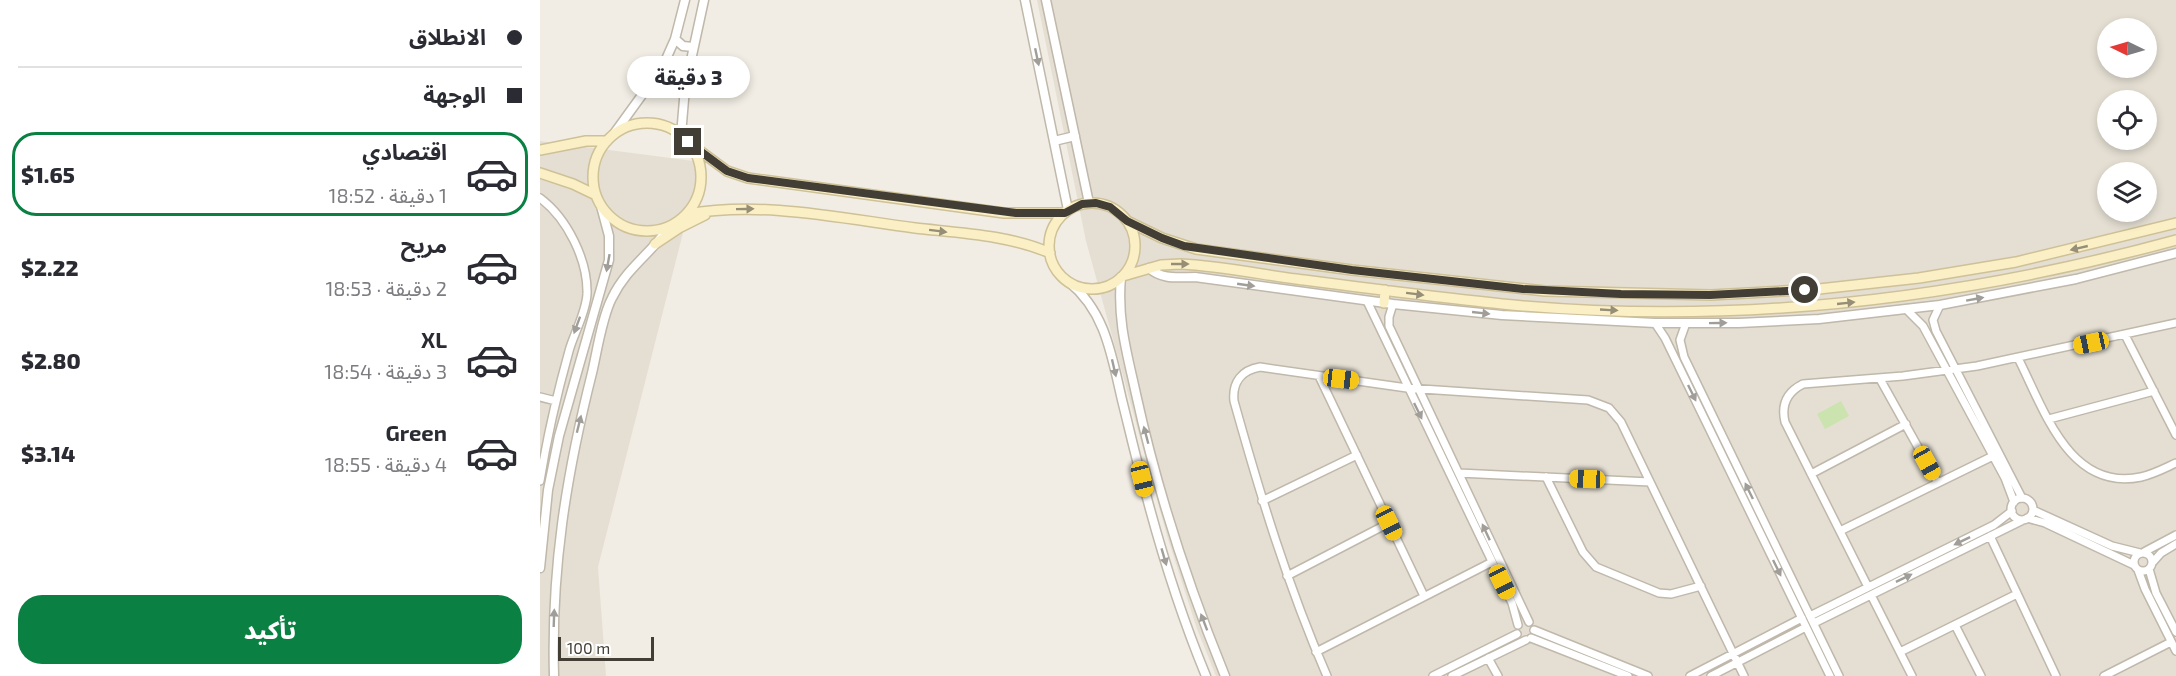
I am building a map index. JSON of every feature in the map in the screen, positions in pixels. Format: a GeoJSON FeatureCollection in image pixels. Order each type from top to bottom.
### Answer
{"type":"FeatureCollection","features":[{"type":"Feature","properties":{"kind":"main road"},"geometry":{"type":"LineString","coordinates":[[540,150],[610,138],[632,125],[652,123],[663,125],[685,139],[727,171],[748,178],[1004,213],[1067,212],[1089,203],[1110,207],[1127,221],[1173,243],[1207,251],[1502,287],[1621,294],[1742,294],[1888,282],[2016,262],[2176,224]]}},
{"type":"Feature","properties":{"kind":"main road"},"geometry":{"type":"LineString","coordinates":[[610,138],[597,157],[594,166],[596,195],[601,206],[616,222],[636,231],[658,231],[669,227],[687,214],[697,198],[701,179],[698,159],[685,139]]}},
{"type":"Feature","properties":{"kind":"main road"},"geometry":{"type":"LineString","coordinates":[[541,174],[596,195]]}},
{"type":"Feature","properties":{"kind":"main road"},"geometry":{"type":"LineString","coordinates":[[687,214],[754,208],[796,212],[976,235],[1018,242],[1050,253]]}},
{"type":"Feature","properties":{"kind":"main road"},"geometry":{"type":"LineString","coordinates":[[655,244],[685,224],[718,210]]}},
{"type":"Feature","properties":{"kind":"main road"},"geometry":{"type":"LineString","coordinates":[[1067,212],[1052,231],[1050,253],[1057,269],[1069,282],[1084,288],[1100,288],[1122,277],[1171,264],[1545,307],[1620,311],[1745,311],[1922,295],[2019,278],[2176,240]]}},
{"type":"Feature","properties":{"kind":"main road"},"geometry":{"type":"LineString","coordinates":[[1122,277],[1132,262],[1135,245],[1127,221]]}},
{"type":"Feature","properties":{"kind":"main road"},"geometry":{"type":"LineString","coordinates":[[2128,236],[2127,245],[2133,252]]}},
{"type":"Feature","properties":{"kind":"main road"},"geometry":{"type":"LineString","coordinates":[[2101,243],[2107,250],[2104,259]]}},
{"type":"Feature","properties":{"kind":"main road"},"geometry":{"type":"LineString","coordinates":[[1385,290],[1389,304]]}},
{"type":"Feature","properties":{"kind":"street"},"geometry":{"type":"LineString","coordinates":[[610,138],[663,66],[675,39],[685,0]]}},
{"type":"Feature","properties":{"kind":"street"},"geometry":{"type":"LineString","coordinates":[[685,139],[685,88],[704,0]]}},
{"type":"Feature","properties":{"kind":"street"},"geometry":{"type":"LineString","coordinates":[[1025,0],[1067,212]]}},
{"type":"Feature","properties":{"kind":"street"},"geometry":{"type":"LineString","coordinates":[[1046,0],[1089,203]]}},
{"type":"Feature","properties":{"kind":"street"},"geometry":{"type":"LineString","coordinates":[[675,39],[683,46],[693,47]]}},
{"type":"Feature","properties":{"kind":"street"},"geometry":{"type":"LineString","coordinates":[[1054,141],[1075,136]]}},
{"type":"Feature","properties":{"kind":"street"},"geometry":{"type":"LineString","coordinates":[[540,198],[559,217],[575,244],[586,283],[585,305],[570,348],[556,401],[540,481]]}},
{"type":"Feature","properties":{"kind":"street"},"geometry":{"type":"LineString","coordinates":[[540,568],[548,490],[559,436],[610,252],[608,228],[601,206]]}},
{"type":"Feature","properties":{"kind":"street"},"geometry":{"type":"LineString","coordinates":[[555,676],[555,586],[567,483],[576,435],[601,336],[611,300],[619,285],[669,227]]}},
{"type":"Feature","properties":{"kind":"street"},"geometry":{"type":"LineString","coordinates":[[1149,268],[1166,277],[1195,278],[1389,304],[1502,315],[1686,323],[1778,321],[1907,310],[2076,279],[2176,253]]}},
{"type":"Feature","properties":{"kind":"street"},"geometry":{"type":"LineString","coordinates":[[1122,277],[1120,315],[1123,334],[1159,483],[1198,607],[1225,676]]}},
{"type":"Feature","properties":{"kind":"street"},"geometry":{"type":"LineString","coordinates":[[1069,282],[1087,298],[1107,338],[1167,568],[1180,610],[1206,676]]}},
{"type":"Feature","properties":{"kind":"street"},"geometry":{"type":"LineString","coordinates":[[1366,301],[1512,603],[1519,638],[1529,639],[1628,676]]}},
{"type":"Feature","properties":{"kind":"street"},"geometry":{"type":"LineString","coordinates":[[1389,304],[1389,326],[1534,630],[1648,676]]}},
{"type":"Feature","properties":{"kind":"street"},"geometry":{"type":"LineString","coordinates":[[585,305],[595,308]]}},
{"type":"Feature","properties":{"kind":"street"},"geometry":{"type":"LineString","coordinates":[[1940,305],[1934,315],[1934,326],[2018,500]]}},
{"type":"Feature","properties":{"kind":"street"},"geometry":{"type":"LineString","coordinates":[[1907,310],[1923,326],[2018,500],[2031,503],[2033,510],[2112,546],[2151,556],[2153,562]]}},
{"type":"Feature","properties":{"kind":"street"},"geometry":{"type":"LineString","coordinates":[[1655,323],[1665,338],[1830,676]]}},
{"type":"Feature","properties":{"kind":"street"},"geometry":{"type":"LineString","coordinates":[[1686,323],[1680,340],[1684,357],[1839,676]]}},
{"type":"Feature","properties":{"kind":"street"},"geometry":{"type":"LineString","coordinates":[[1912,676],[1785,422],[1784,407],[1790,393],[1803,384],[1880,379],[1956,370],[2176,323]]}},
{"type":"Feature","properties":{"kind":"street"},"geometry":{"type":"LineString","coordinates":[[588,331],[601,336]]}},
{"type":"Feature","properties":{"kind":"street"},"geometry":{"type":"LineString","coordinates":[[1107,338],[1123,334]]}},
{"type":"Feature","properties":{"kind":"street"},"geometry":{"type":"LineString","coordinates":[[2126,335],[2176,435]]}},
{"type":"Feature","properties":{"kind":"street"},"geometry":{"type":"LineString","coordinates":[[2018,358],[2063,446],[2071,455],[2092,470],[2104,475],[2123,478],[2142,477],[2176,463]]}},
{"type":"Feature","properties":{"kind":"street"},"geometry":{"type":"LineString","coordinates":[[1327,676],[1287,576],[1262,501],[1234,401],[1234,387],[1237,380],[1245,372],[1260,367],[1407,388],[1588,400],[1602,404],[1615,413],[1621,422],[1744,676]]}},
{"type":"Feature","properties":{"kind":"street"},"geometry":{"type":"LineString","coordinates":[[1319,376],[1425,596]]}},
{"type":"Feature","properties":{"kind":"street"},"geometry":{"type":"LineString","coordinates":[[1880,379],[1938,483]]}},
{"type":"Feature","properties":{"kind":"street"},"geometry":{"type":"LineString","coordinates":[[2049,419],[2154,391]]}},
{"type":"Feature","properties":{"kind":"street"},"geometry":{"type":"LineString","coordinates":[[540,397],[556,401]]}},
{"type":"Feature","properties":{"kind":"street"},"geometry":{"type":"LineString","coordinates":[[1123,404],[1138,401]]}},
{"type":"Feature","properties":{"kind":"street"},"geometry":{"type":"LineString","coordinates":[[1811,474],[1905,424]]}},
{"type":"Feature","properties":{"kind":"street"},"geometry":{"type":"LineString","coordinates":[[1262,501],[1357,455]]}},
{"type":"Feature","properties":{"kind":"street"},"geometry":{"type":"LineString","coordinates":[[1840,531],[1993,456]]}},
{"type":"Feature","properties":{"kind":"street"},"geometry":{"type":"LineString","coordinates":[[1459,473],[1650,482]]}},
{"type":"Feature","properties":{"kind":"street"},"geometry":{"type":"LineString","coordinates":[[1545,477],[1583,552],[1596,567],[1659,593],[1671,594],[1701,586]]}},
{"type":"Feature","properties":{"kind":"street"},"geometry":{"type":"LineString","coordinates":[[1711,676],[1804,624],[1994,525],[2012,511],[2018,500]]}},
{"type":"Feature","properties":{"kind":"street"},"geometry":{"type":"LineString","coordinates":[[1869,591],[2025,519],[2033,510]]}},
{"type":"Feature","properties":{"kind":"street"},"geometry":{"type":"LineString","coordinates":[[2012,511],[2017,518],[2051,526],[2142,571],[2149,569],[2166,549],[2176,544]]}},
{"type":"Feature","properties":{"kind":"street"},"geometry":{"type":"LineString","coordinates":[[1287,576],[1389,523]]}},
{"type":"Feature","properties":{"kind":"street"},"geometry":{"type":"LineString","coordinates":[[1763,539],[1771,535]]}},
{"type":"Feature","properties":{"kind":"street"},"geometry":{"type":"LineString","coordinates":[[2176,535],[2135,556],[2136,567],[2176,651]]}},
{"type":"Feature","properties":{"kind":"street"},"geometry":{"type":"LineString","coordinates":[[1990,536],[2056,676]]}},
{"type":"Feature","properties":{"kind":"street"},"geometry":{"type":"LineString","coordinates":[[1316,652],[1491,562]]}},
{"type":"Feature","properties":{"kind":"street"},"geometry":{"type":"LineString","coordinates":[[2149,569],[2156,593],[2176,632]]}},
{"type":"Feature","properties":{"kind":"street"},"geometry":{"type":"LineString","coordinates":[[1900,652],[2018,594]]}},
{"type":"Feature","properties":{"kind":"street"},"geometry":{"type":"LineString","coordinates":[[1518,625],[1522,622],[1529,622]]}},
{"type":"Feature","properties":{"kind":"street"},"geometry":{"type":"LineString","coordinates":[[1690,676],[1733,654],[1804,624]]}},
{"type":"Feature","properties":{"kind":"street"},"geometry":{"type":"LineString","coordinates":[[1955,625],[1981,676]]}},
{"type":"Feature","properties":{"kind":"street"},"geometry":{"type":"LineString","coordinates":[[1452,676],[1529,639],[1534,630]]}},
{"type":"Feature","properties":{"kind":"street"},"geometry":{"type":"LineString","coordinates":[[1433,676],[1517,634]]}},
{"type":"Feature","properties":{"kind":"street"},"geometry":{"type":"LineString","coordinates":[[2104,676],[2171,642]]}},
{"type":"Feature","properties":{"kind":"street"},"geometry":{"type":"LineString","coordinates":[[1488,657],[1498,676]]}},
{"type":"Feature","properties":{"kind":"street"},"geometry":{"type":"LineString","coordinates":[[1610,669],[1614,661]]}},
{"type":"Feature","properties":{"kind":"shaded area"},"geometry":{"type":"Polygon","coordinates":[[[1037,0],[2176,0],[2176,676],[1216,676],[1197,629],[1167,536],[1086,241],[1037,0]]]}},
{"type":"Feature","properties":{"kind":"shaded area"},"geometry":{"type":"Polygon","coordinates":[[[540,141],[701,162],[598,567],[606,676],[540,676],[540,141]]]}},
{"type":"Feature","properties":{"kind":"green space"},"geometry":{"type":"Polygon","coordinates":[[[1841,401],[1849,416],[1825,429],[1817,414],[1841,401]]]}},
{"type":"Feature","properties":{"kind":"route"},"geometry":{"type":"LineString","coordinates":[[688,142],[727,171],[748,178],[1004,213],[1065,213],[1082,204],[1103,204],[1117,211],[1127,221],[1162,238],[1207,251],[1502,287],[1621,294],[1710,295],[1805,290]]}}]}
